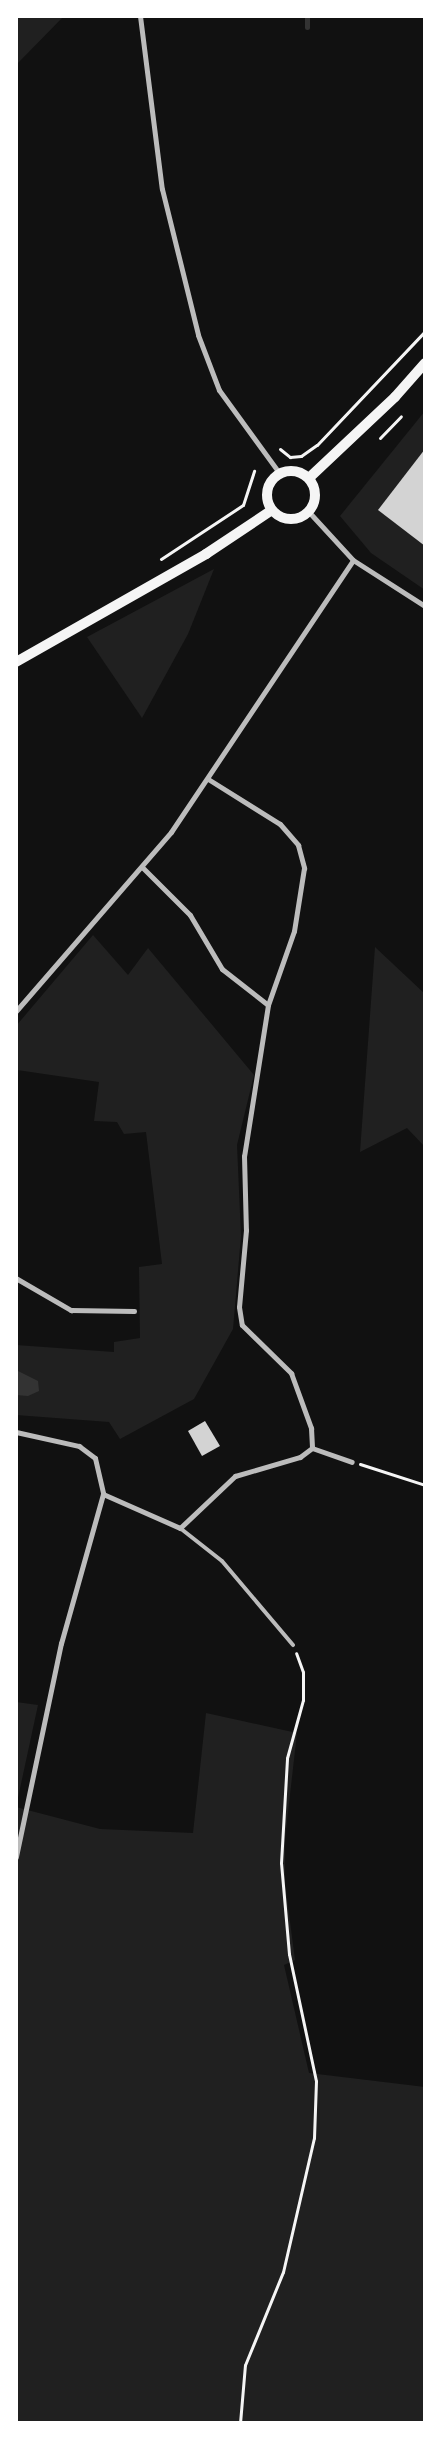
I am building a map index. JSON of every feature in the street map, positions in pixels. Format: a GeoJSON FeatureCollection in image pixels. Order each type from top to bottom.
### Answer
{"type":"FeatureCollection","features":[{"type":"Feature","properties":{"kind":"main road"},"geometry":{"type":"LineString","coordinates":[[309,478],[396,397],[425,363]]}},
{"type":"Feature","properties":{"kind":"main road"},"geometry":{"type":"LineString","coordinates":[[295,471],[309,478],[315,491],[308,512],[286,518],[272,510],[267,494],[280,474],[295,471]]}},
{"type":"Feature","properties":{"kind":"main road"},"geometry":{"type":"LineString","coordinates":[[16,662],[199,558],[272,510]]}},
{"type":"Feature","properties":{"kind":"street"},"geometry":{"type":"LineString","coordinates":[[140,16],[162,189],[198,335],[219,390],[280,474]]}},
{"type":"Feature","properties":{"kind":"street"},"geometry":{"type":"LineString","coordinates":[[308,512],[353,560],[425,606]]}},
{"type":"Feature","properties":{"kind":"street"},"geometry":{"type":"LineString","coordinates":[[16,1011],[142,867],[208,779],[353,560]]}},
{"type":"Feature","properties":{"kind":"street"},"geometry":{"type":"LineString","coordinates":[[208,779],[280,824],[298,845],[304,868],[294,931],[268,1005],[244,1156],[246,1230],[239,1307],[242,1325],[291,1373],[311,1428],[312,1448]]}},
{"type":"Feature","properties":{"kind":"street"},"geometry":{"type":"LineString","coordinates":[[142,867],[184,908],[222,969],[268,1005]]}},
{"type":"Feature","properties":{"kind":"street"},"geometry":{"type":"LineString","coordinates":[[16,1278],[71,1310],[134,1311]]}},
{"type":"Feature","properties":{"kind":"street"},"geometry":{"type":"LineString","coordinates":[[16,1432],[79,1446],[95,1458],[103,1494],[61,1643],[16,1857]]}},
{"type":"Feature","properties":{"kind":"street"},"geometry":{"type":"LineString","coordinates":[[312,1448],[352,1462]]}},
{"type":"Feature","properties":{"kind":"street"},"geometry":{"type":"LineString","coordinates":[[103,1494],[180,1528],[235,1476],[300,1457],[312,1448]]}},
{"type":"Feature","properties":{"kind":"lane"},"geometry":{"type":"LineString","coordinates":[[180,1528],[222,1561],[294,1645]]}},
{"type":"Feature","properties":{"kind":"path"},"geometry":{"type":"LineString","coordinates":[[280,449],[290,456],[301,456],[317,445],[425,330]]}},
{"type":"Feature","properties":{"kind":"path"},"geometry":{"type":"LineString","coordinates":[[380,438],[401,416]]}},
{"type":"Feature","properties":{"kind":"path"},"geometry":{"type":"LineString","coordinates":[[161,559],[243,505],[254,471]]}},
{"type":"Feature","properties":{"kind":"path"},"geometry":{"type":"LineString","coordinates":[[352,1462],[425,1485]]}},
{"type":"Feature","properties":{"kind":"path"},"geometry":{"type":"LineString","coordinates":[[240,2423],[246,2365],[282,2272],[314,2138],[316,2081],[289,1954],[280,1863],[287,1758],[303,1700],[303,1672],[294,1645]]}},
{"type":"Feature","properties":{"kind":"shaded area"},"geometry":{"type":"Polygon","coordinates":[[[16,16],[64,16],[16,65],[16,16]]]}},
{"type":"Feature","properties":{"kind":"shaded area"},"geometry":{"type":"Polygon","coordinates":[[[425,411],[425,590],[371,553],[340,516],[425,411]]]}},
{"type":"Feature","properties":{"kind":"shaded area"},"geometry":{"type":"Polygon","coordinates":[[[214,569],[188,634],[142,718],[87,637],[214,569]]]}},
{"type":"Feature","properties":{"kind":"shaded area"},"geometry":{"type":"Polygon","coordinates":[[[93,935],[128,975],[148,948],[254,1075],[237,1145],[241,1236],[233,1329],[194,1399],[120,1439],[109,1422],[16,1415],[16,1345],[114,1352],[114,1342],[140,1338],[139,1267],[162,1264],[146,1132],[124,1134],[117,1122],[94,1121],[99,1082],[17,1070],[16,1076],[16,1026],[93,935]]]}},
{"type":"Feature","properties":{"kind":"shaded area"},"geometry":{"type":"Polygon","coordinates":[[[375,947],[425,994],[425,1147],[407,1128],[360,1152],[375,947]]]}},
{"type":"Feature","properties":{"kind":"shaded area"},"geometry":{"type":"Polygon","coordinates":[[[16,1370],[38,1381],[39,1391],[28,1396],[16,1395],[16,1370]]]}},
{"type":"Feature","properties":{"kind":"shaded area"},"geometry":{"type":"Polygon","coordinates":[[[16,1702],[38,1705],[16,1807],[16,1702]]]}},
{"type":"Feature","properties":{"kind":"shaded area"},"geometry":{"type":"Polygon","coordinates":[[[206,1713],[297,1733],[285,1839],[285,1883],[295,1960],[284,1965],[309,2073],[425,2087],[425,2423],[16,2423],[16,1807],[100,1829],[193,1833],[206,1713]]]}},
{"type":"Feature","properties":{"kind":"building"},"geometry":{"type":"Polygon","coordinates":[[[425,449],[425,546],[378,510],[425,449]]]}},
{"type":"Feature","properties":{"kind":"building"},"geometry":{"type":"Polygon","coordinates":[[[205,1421],[220,1446],[202,1456],[188,1431],[205,1421]]]}},
{"type":"Feature","properties":{"kind":"waterway"},"geometry":{"type":"LineString","coordinates":[[307,16],[307,27]]}}]}
